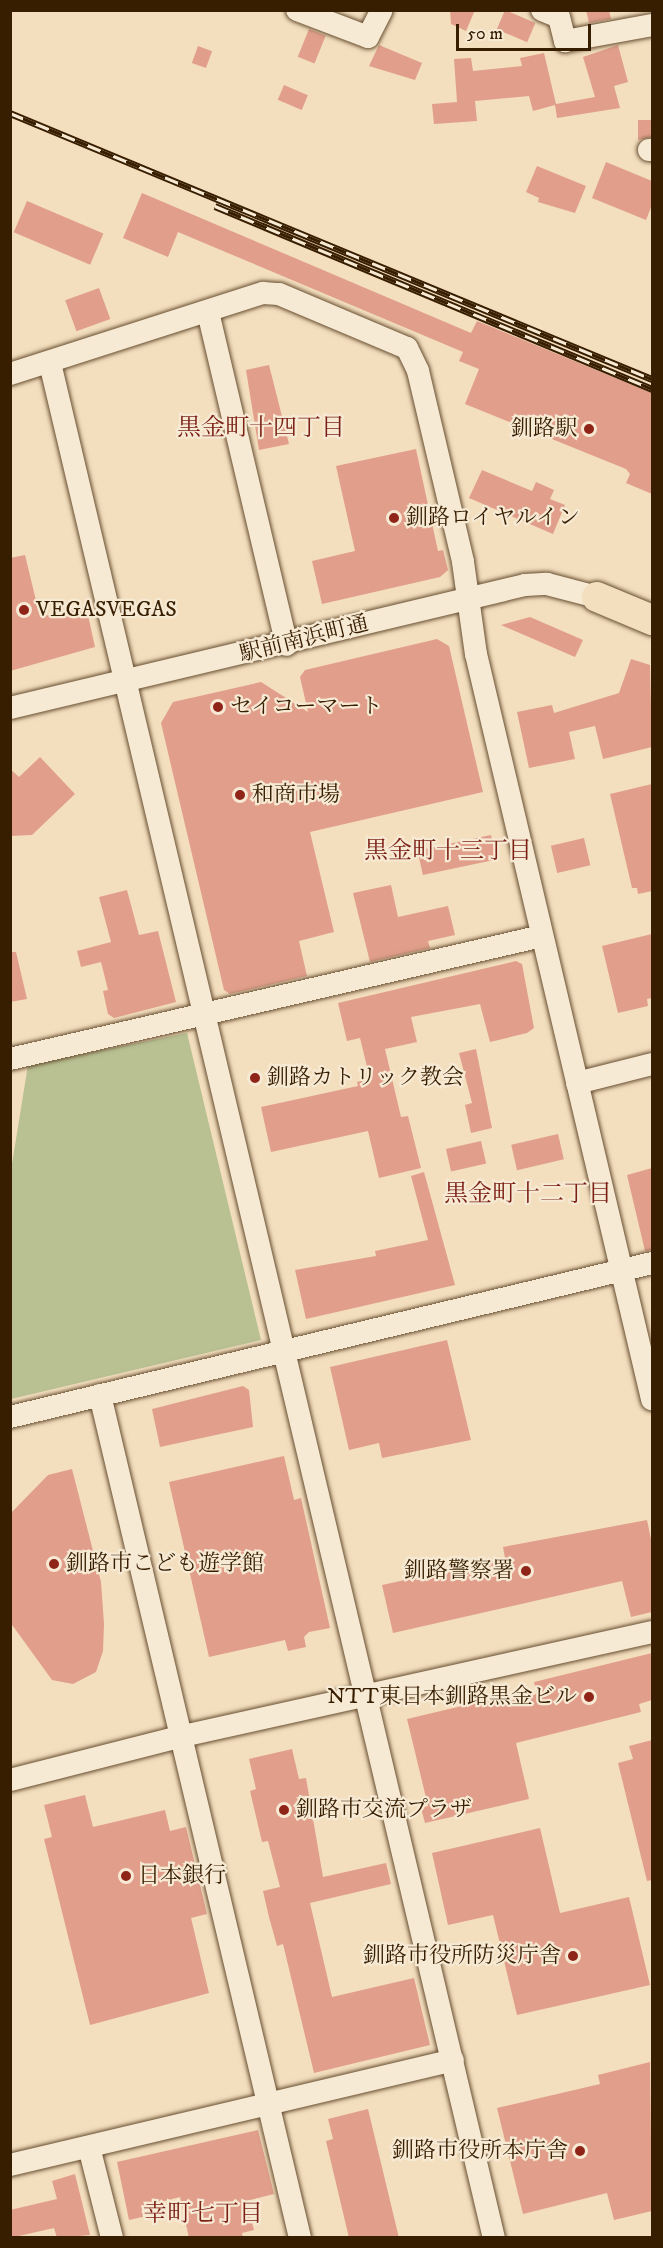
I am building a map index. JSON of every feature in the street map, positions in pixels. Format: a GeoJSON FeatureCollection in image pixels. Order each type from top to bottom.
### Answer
{"type":"FeatureCollection","features":[{"type":"Feature","properties":{"kind":"main road"},"geometry":{"type":"LineString","coordinates":[[597,597],[652,620]]}},
{"type":"Feature","properties":{"kind":"street"},"geometry":{"type":"LineString","coordinates":[[297,10],[369,37],[382,10]]}},
{"type":"Feature","properties":{"kind":"street"},"geometry":{"type":"LineString","coordinates":[[542,10],[559,17],[565,41],[652,25]]}},
{"type":"Feature","properties":{"kind":"street"},"geometry":{"type":"LineString","coordinates":[[10,374],[263,293],[279,294],[407,348],[424,396],[468,597],[474,643],[652,1398]]}},
{"type":"Feature","properties":{"kind":"street"},"geometry":{"type":"LineString","coordinates":[[208,312],[287,645]]}},
{"type":"Feature","properties":{"kind":"street"},"geometry":{"type":"LineString","coordinates":[[50,363],[203,1014],[368,1697],[494,2238]]}},
{"type":"Feature","properties":{"kind":"street","name":"駅前南浜町通"},"geometry":{"type":"LineString","coordinates":[[10,708],[287,645],[468,597],[547,584],[597,597]]}},
{"type":"Feature","properties":{"kind":"street"},"geometry":{"type":"LineString","coordinates":[[10,1059],[542,936]]}},
{"type":"Feature","properties":{"kind":"street"},"geometry":{"type":"LineString","coordinates":[[577,1083],[652,1064]]}},
{"type":"Feature","properties":{"kind":"street"},"geometry":{"type":"LineString","coordinates":[[10,1417],[652,1263]]}},
{"type":"Feature","properties":{"kind":"street"},"geometry":{"type":"LineString","coordinates":[[100,1395],[183,1736],[300,2238]]}},
{"type":"Feature","properties":{"kind":"street"},"geometry":{"type":"LineString","coordinates":[[10,1780],[183,1736],[368,1697],[652,1632]]}},
{"type":"Feature","properties":{"kind":"street"},"geometry":{"type":"LineString","coordinates":[[10,2164],[453,2060]]}},
{"type":"Feature","properties":{"kind":"street"},"geometry":{"type":"LineString","coordinates":[[89,2147],[112,2238]]}},
{"type":"Feature","properties":{"kind":"green space"},"geometry":{"type":"Polygon","coordinates":[[[187,1033],[261,1340],[11,1399],[11,1170],[28,1065],[187,1033]]]}},
{"type":"Feature","properties":{"kind":"building"},"geometry":{"type":"Polygon","coordinates":[[[450,10],[475,10],[466,31],[451,24],[450,10]]]}},
{"type":"Feature","properties":{"kind":"building"},"geometry":{"type":"Polygon","coordinates":[[[505,10],[535,23],[527,42],[497,29],[505,10]]]}},
{"type":"Feature","properties":{"kind":"building"},"geometry":{"type":"Polygon","coordinates":[[[586,10],[609,10],[611,19],[589,23],[586,10]]]}},
{"type":"Feature","properties":{"kind":"building"},"geometry":{"type":"Polygon","coordinates":[[[309,29],[326,36],[314,64],[298,57],[309,29]]]}},
{"type":"Feature","properties":{"kind":"building"},"geometry":{"type":"Polygon","coordinates":[[[379,45],[422,63],[415,80],[369,66],[379,45]]]}},
{"type":"Feature","properties":{"kind":"building"},"geometry":{"type":"Polygon","coordinates":[[[618,45],[628,82],[614,86],[620,108],[557,118],[555,105],[533,111],[529,96],[475,101],[477,121],[434,124],[432,104],[457,102],[454,59],[471,58],[473,71],[522,66],[520,58],[544,53],[556,104],[595,97],[583,57],[618,45]]]}},
{"type":"Feature","properties":{"kind":"building"},"geometry":{"type":"Polygon","coordinates":[[[198,46],[212,51],[206,68],[192,63],[198,46]]]}},
{"type":"Feature","properties":{"kind":"building"},"geometry":{"type":"Polygon","coordinates":[[[284,85],[308,95],[302,110],[278,100],[284,85]]]}},
{"type":"Feature","properties":{"kind":"building"},"geometry":{"type":"Polygon","coordinates":[[[638,120],[652,120],[652,137],[638,140],[638,120]]]}},
{"type":"Feature","properties":{"kind":"building"},"geometry":{"type":"Polygon","coordinates":[[[606,162],[652,181],[652,205],[646,220],[592,198],[606,162]]]}},
{"type":"Feature","properties":{"kind":"building"},"geometry":{"type":"Polygon","coordinates":[[[537,166],[586,186],[575,213],[538,202],[539,198],[526,192],[537,166]]]}},
{"type":"Feature","properties":{"kind":"building","name":"釧路駅"},"geometry":{"type":"Polygon","coordinates":[[[142,193],[471,333],[477,321],[652,393],[652,494],[626,483],[630,474],[626,469],[465,404],[479,369],[459,361],[463,352],[178,232],[168,257],[123,238],[142,193]]]}},
{"type":"Feature","properties":{"kind":"building"},"geometry":{"type":"Polygon","coordinates":[[[27,201],[103,233],[90,265],[14,232],[27,201]]]}},
{"type":"Feature","properties":{"kind":"building"},"geometry":{"type":"Polygon","coordinates":[[[99,288],[110,319],[76,331],[65,300],[99,288]]]}},
{"type":"Feature","properties":{"kind":"building"},"geometry":{"type":"Polygon","coordinates":[[[269,365],[289,444],[259,450],[246,370],[269,365]]]}},
{"type":"Feature","properties":{"kind":"building"},"geometry":{"type":"Polygon","coordinates":[[[416,449],[438,551],[443,550],[448,570],[440,577],[322,604],[312,561],[355,551],[336,466],[416,449]]]}},
{"type":"Feature","properties":{"kind":"building"},"geometry":{"type":"Polygon","coordinates":[[[482,470],[532,491],[536,482],[554,490],[550,499],[565,505],[553,534],[469,498],[482,470]]]}},
{"type":"Feature","properties":{"kind":"building","name":"VEGASVEGAS"},"geometry":{"type":"Polygon","coordinates":[[[25,555],[40,617],[86,606],[95,647],[10,671],[10,558],[25,555]]]}},
{"type":"Feature","properties":{"kind":"building"},"geometry":{"type":"Polygon","coordinates":[[[530,617],[583,640],[575,657],[501,625],[530,617]]]}},
{"type":"Feature","properties":{"kind":"building"},"geometry":{"type":"Polygon","coordinates":[[[437,639],[449,646],[483,792],[310,832],[334,932],[299,941],[307,976],[230,994],[224,990],[161,723],[173,702],[261,682],[308,712],[300,677],[305,670],[437,639]]]}},
{"type":"Feature","properties":{"kind":"building"},"geometry":{"type":"Polygon","coordinates":[[[631,659],[650,665],[652,747],[603,759],[595,726],[569,732],[575,759],[529,768],[517,712],[552,705],[554,713],[619,693],[631,659]]]}},
{"type":"Feature","properties":{"kind":"building"},"geometry":{"type":"Polygon","coordinates":[[[40,757],[75,794],[32,835],[10,836],[10,769],[19,777],[40,757]]]}},
{"type":"Feature","properties":{"kind":"building"},"geometry":{"type":"Polygon","coordinates":[[[652,784],[652,891],[638,894],[637,888],[632,888],[610,794],[652,784]]]}},
{"type":"Feature","properties":{"kind":"building"},"geometry":{"type":"Polygon","coordinates":[[[491,835],[496,859],[423,875],[418,851],[491,835]]]}},
{"type":"Feature","properties":{"kind":"building"},"geometry":{"type":"Polygon","coordinates":[[[584,838],[590,865],[557,873],[551,846],[584,838]]]}},
{"type":"Feature","properties":{"kind":"building"},"geometry":{"type":"Polygon","coordinates":[[[391,885],[398,917],[448,906],[455,935],[428,941],[430,948],[370,962],[353,893],[391,885]]]}},
{"type":"Feature","properties":{"kind":"building"},"geometry":{"type":"Polygon","coordinates":[[[127,890],[139,935],[158,931],[176,1002],[114,1018],[108,1014],[103,991],[108,990],[101,962],[81,967],[77,951],[111,942],[99,897],[127,890]]]}},
{"type":"Feature","properties":{"kind":"building"},"geometry":{"type":"Polygon","coordinates":[[[652,934],[652,998],[647,999],[648,1006],[618,1013],[602,946],[652,934]]]}},
{"type":"Feature","properties":{"kind":"building"},"geometry":{"type":"Polygon","coordinates":[[[10,952],[16,952],[27,999],[10,1002],[10,952]]]}},
{"type":"Feature","properties":{"kind":"building"},"geometry":{"type":"Polygon","coordinates":[[[516,961],[522,964],[534,1028],[527,1033],[490,1042],[480,1004],[411,1017],[417,1042],[385,1049],[401,1117],[408,1116],[421,1168],[379,1178],[368,1131],[271,1152],[261,1107],[358,1086],[357,1082],[370,1079],[360,1038],[347,1041],[338,1003],[516,961]]]}},
{"type":"Feature","properties":{"kind":"building"},"geometry":{"type":"Polygon","coordinates":[[[476,1049],[492,1128],[471,1133],[465,1105],[472,1103],[459,1053],[476,1049]]]}},
{"type":"Feature","properties":{"kind":"building"},"geometry":{"type":"Polygon","coordinates":[[[558,1134],[564,1159],[517,1170],[511,1145],[558,1134]]]}},
{"type":"Feature","properties":{"kind":"building"},"geometry":{"type":"Polygon","coordinates":[[[481,1141],[486,1163],[451,1172],[446,1149],[481,1141]]]}},
{"type":"Feature","properties":{"kind":"building"},"geometry":{"type":"Polygon","coordinates":[[[652,1168],[652,1250],[645,1251],[627,1175],[652,1168]]]}},
{"type":"Feature","properties":{"kind":"building"},"geometry":{"type":"Polygon","coordinates":[[[424,1172],[455,1285],[306,1319],[295,1270],[376,1256],[375,1251],[428,1240],[411,1176],[424,1172]]]}},
{"type":"Feature","properties":{"kind":"building"},"geometry":{"type":"Polygon","coordinates":[[[447,1340],[471,1440],[382,1458],[379,1443],[349,1450],[330,1367],[447,1340]]]}},
{"type":"Feature","properties":{"kind":"building"},"geometry":{"type":"Polygon","coordinates":[[[243,1386],[249,1390],[253,1427],[160,1447],[152,1409],[243,1386]]]}},
{"type":"Feature","properties":{"kind":"building"},"geometry":{"type":"Polygon","coordinates":[[[284,1456],[294,1500],[301,1498],[330,1628],[309,1632],[304,1637],[306,1647],[288,1651],[285,1640],[209,1657],[169,1482],[284,1456]]]}},
{"type":"Feature","properties":{"kind":"building","name":"釧路市こども遊学館"},"geometry":{"type":"Polygon","coordinates":[[[72,1469],[101,1582],[104,1624],[103,1651],[96,1672],[73,1684],[52,1680],[10,1622],[10,1514],[48,1475],[72,1469]]]}},
{"type":"Feature","properties":{"kind":"building","name":"釧路警察署"},"geometry":{"type":"Polygon","coordinates":[[[647,1520],[652,1544],[652,1612],[631,1617],[622,1581],[393,1633],[382,1585],[505,1558],[503,1547],[647,1520]]]}},
{"type":"Feature","properties":{"kind":"building"},"geometry":{"type":"Polygon","coordinates":[[[652,1653],[652,1700],[639,1704],[641,1712],[516,1743],[529,1799],[425,1823],[421,1808],[428,1806],[407,1719],[504,1696],[506,1702],[537,1694],[534,1682],[652,1653]]]}},
{"type":"Feature","properties":{"kind":"building"},"geometry":{"type":"Polygon","coordinates":[[[652,1740],[652,1880],[647,1881],[618,1763],[633,1759],[629,1746],[652,1740]]]}},
{"type":"Feature","properties":{"kind":"building"},"geometry":{"type":"Polygon","coordinates":[[[292,1749],[299,1779],[306,1778],[323,1877],[386,1863],[391,1884],[310,1903],[332,1997],[414,1978],[430,2045],[314,2073],[283,1944],[277,1946],[263,1891],[280,1887],[268,1841],[262,1842],[250,1791],[256,1789],[249,1759],[292,1749]]]}},
{"type":"Feature","properties":{"kind":"building","name":"日本銀行"},"geometry":{"type":"Polygon","coordinates":[[[85,1795],[93,1827],[165,1810],[170,1831],[186,1827],[207,1914],[191,1918],[209,1993],[90,2025],[44,1839],[52,1837],[44,1805],[85,1795]]]}},
{"type":"Feature","properties":{"kind":"building"},"geometry":{"type":"Polygon","coordinates":[[[540,1828],[560,1913],[629,1897],[650,1985],[517,2015],[493,1915],[448,1925],[432,1853],[540,1828]]]}},
{"type":"Feature","properties":{"kind":"building","name":"釧路市役所本庁舎"},"geometry":{"type":"Polygon","coordinates":[[[650,2062],[652,2211],[614,2220],[607,2193],[523,2214],[497,2108],[600,2084],[598,2075],[650,2062]]]}},
{"type":"Feature","properties":{"kind":"building"},"geometry":{"type":"Polygon","coordinates":[[[368,2109],[399,2238],[349,2238],[326,2141],[333,2139],[328,2119],[368,2109]]]}},
{"type":"Feature","properties":{"kind":"building"},"geometry":{"type":"Polygon","coordinates":[[[258,2130],[274,2194],[246,2201],[254,2230],[242,2233],[243,2238],[189,2238],[180,2197],[149,2205],[151,2215],[129,2220],[117,2162],[258,2130]]]}},
{"type":"Feature","properties":{"kind":"building"},"geometry":{"type":"Polygon","coordinates":[[[75,2174],[90,2235],[57,2238],[54,2228],[10,2238],[10,2210],[57,2199],[52,2181],[75,2174]]]}},
{"type":"Feature","properties":{"kind":"railway"},"geometry":{"type":"LineString","coordinates":[[10,113],[652,379]]}},
{"type":"Feature","properties":{"kind":"railway"},"geometry":{"type":"LineString","coordinates":[[215,206],[652,389]]}},
{"type":"Feature","properties":{"kind":"place","name":"釧路駅"},"geometry":{"type":"Point","coordinates":[589,429]}},
{"type":"Feature","properties":{"kind":"place","name":"釧路ロイヤルイン"},"geometry":{"type":"Point","coordinates":[394,518]}},
{"type":"Feature","properties":{"kind":"place","name":"VEGASVEGAS"},"geometry":{"type":"Point","coordinates":[24,610]}},
{"type":"Feature","properties":{"kind":"place","name":"セイコーマート"},"geometry":{"type":"Point","coordinates":[218,707]}},
{"type":"Feature","properties":{"kind":"place","name":"和商市場"},"geometry":{"type":"Point","coordinates":[240,795]}},
{"type":"Feature","properties":{"kind":"place","name":"釧路カトリック教会"},"geometry":{"type":"Point","coordinates":[255,1078]}},
{"type":"Feature","properties":{"kind":"place","name":"釧路市こども遊学館"},"geometry":{"type":"Point","coordinates":[54,1564]}},
{"type":"Feature","properties":{"kind":"place","name":"釧路警察署"},"geometry":{"type":"Point","coordinates":[526,1571]}},
{"type":"Feature","properties":{"kind":"place","name":"NTT東日本釧路黒金ビル"},"geometry":{"type":"Point","coordinates":[589,1697]}},
{"type":"Feature","properties":{"kind":"place","name":"釧路市交流プラザ"},"geometry":{"type":"Point","coordinates":[284,1810]}},
{"type":"Feature","properties":{"kind":"place","name":"日本銀行"},"geometry":{"type":"Point","coordinates":[126,1876]}},
{"type":"Feature","properties":{"kind":"place","name":"釧路市役所防災庁舎"},"geometry":{"type":"Point","coordinates":[573,1956]}},
{"type":"Feature","properties":{"kind":"place","name":"釧路市役所本庁舎"},"geometry":{"type":"Point","coordinates":[580,2151]}},
{"type":"Feature","properties":{"kind":"district","name":"黒金町十四丁目"},"geometry":{"type":"Point","coordinates":[261,429]}},
{"type":"Feature","properties":{"kind":"district","name":"黒金町十三丁目"},"geometry":{"type":"Point","coordinates":[448,852]}},
{"type":"Feature","properties":{"kind":"district","name":"黒金町十二丁目"},"geometry":{"type":"Point","coordinates":[528,1195]}},
{"type":"Feature","properties":{"kind":"district","name":"幸町七丁目"},"geometry":{"type":"Point","coordinates":[203,2215]}}]}
